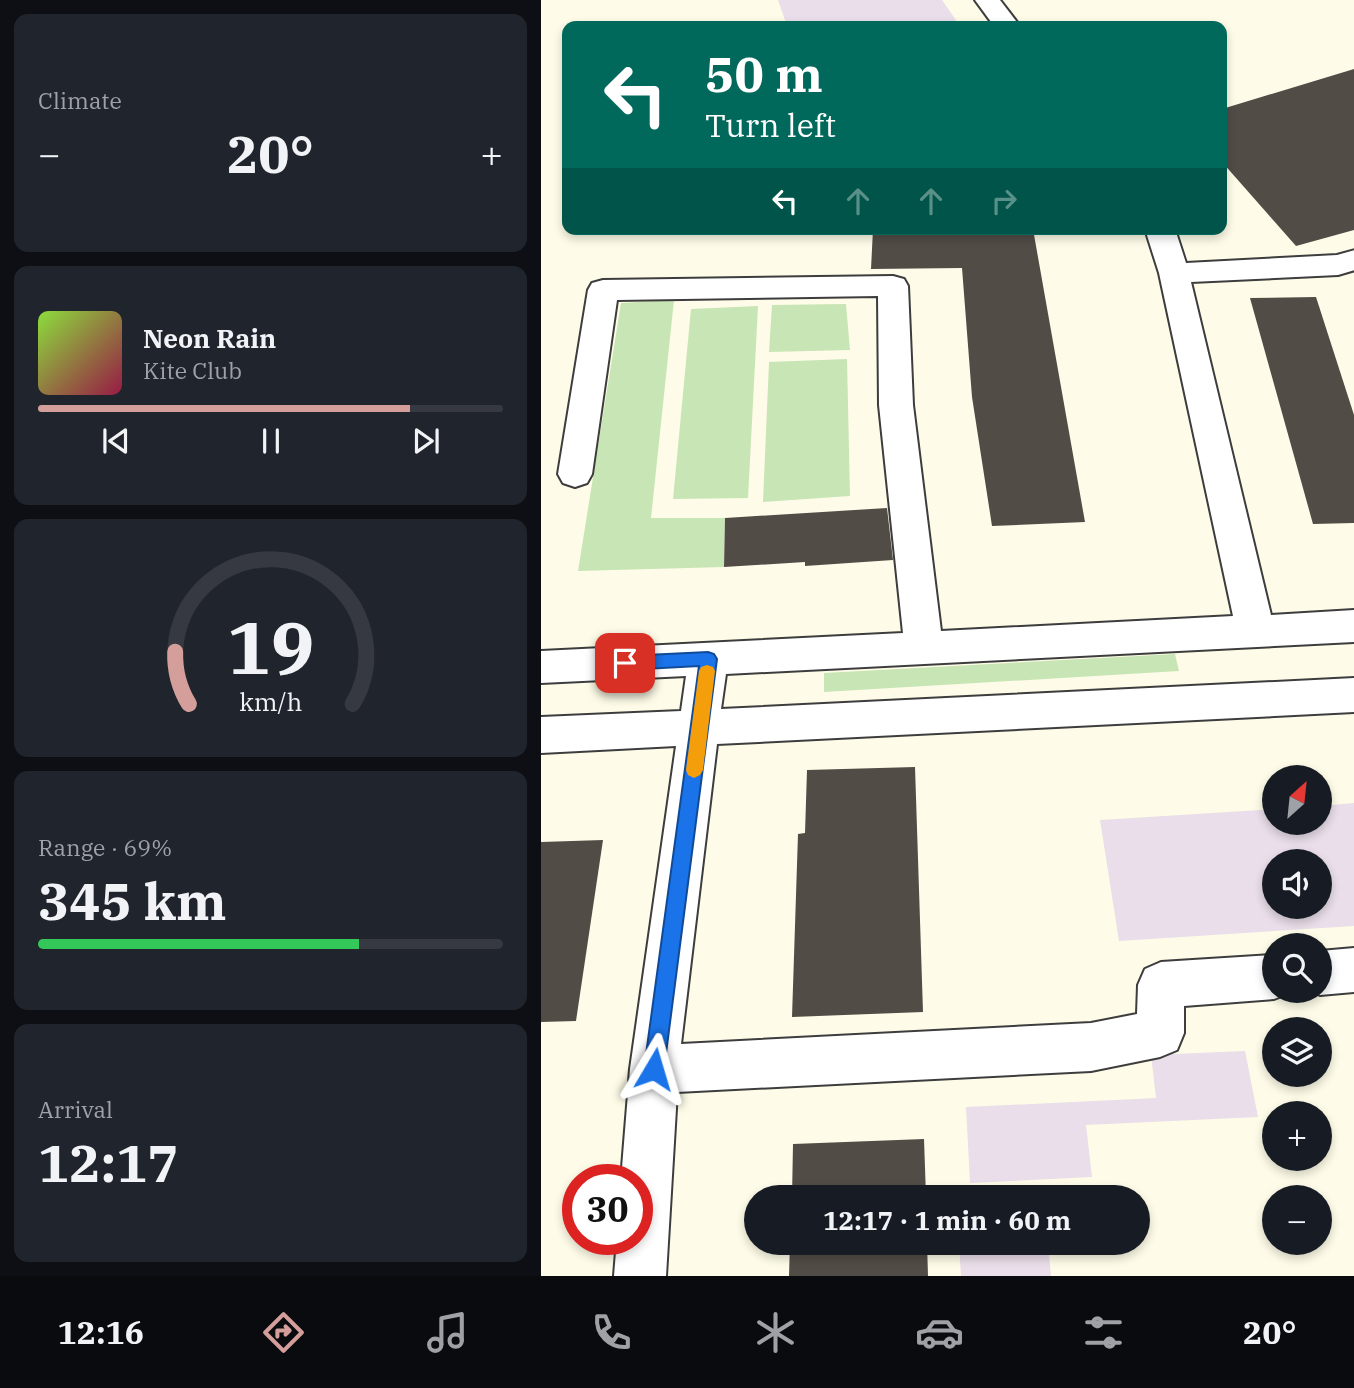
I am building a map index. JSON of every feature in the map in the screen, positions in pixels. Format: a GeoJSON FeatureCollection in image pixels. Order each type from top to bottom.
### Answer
{"type":"FeatureCollection","features":[{"type":"Feature","properties":{"kind":"street"},"geometry":{"type":"LineString","coordinates":[[987,0],[1003,21]]}},
{"type":"Feature","properties":{"kind":"street"},"geometry":{"type":"LineString","coordinates":[[1162,235],[1174,273],[1255,631]]}},
{"type":"Feature","properties":{"kind":"street"},"geometry":{"type":"LineString","coordinates":[[1174,273],[1338,265],[1354,260]]}},
{"type":"Feature","properties":{"kind":"street"},"geometry":{"type":"LineString","coordinates":[[575,474],[603,290],[893,285],[896,405],[924,648]]}},
{"type":"Feature","properties":{"kind":"street"},"geometry":{"type":"LineString","coordinates":[[541,667],[1354,626]]}},
{"type":"Feature","properties":{"kind":"street"},"geometry":{"type":"LineString","coordinates":[[640,1276],[654,1069],[708,659]]}},
{"type":"Feature","properties":{"kind":"street"},"geometry":{"type":"LineString","coordinates":[[541,736],[1354,695]]}},
{"type":"Feature","properties":{"kind":"street"},"geometry":{"type":"LineString","coordinates":[[1332,972],[1354,970]]}},
{"type":"Feature","properties":{"kind":"street"},"geometry":{"type":"LineString","coordinates":[[654,1069],[1091,1047],[1160,1033],[1161,985],[1262,977]]}},
{"type":"Feature","properties":{"kind":"shaded area"},"geometry":{"type":"Polygon","coordinates":[[[778,0],[942,0],[957,21],[785,21],[778,0]]]}},
{"type":"Feature","properties":{"kind":"shaded area"},"geometry":{"type":"Polygon","coordinates":[[[1354,803],[1354,926],[1119,941],[1100,820],[1262,810],[1262,835],[1332,835],[1332,805],[1354,803]]]}},
{"type":"Feature","properties":{"kind":"shaded area"},"geometry":{"type":"Polygon","coordinates":[[[1245,1051],[1258,1117],[1086,1125],[1092,1177],[970,1183],[966,1107],[1156,1098],[1151,1055],[1245,1051]]]}},
{"type":"Feature","properties":{"kind":"shaded area"},"geometry":{"type":"Polygon","coordinates":[[[960,1255],[1049,1255],[1051,1276],[961,1276],[960,1255]]]}},
{"type":"Feature","properties":{"kind":"green space"},"geometry":{"type":"Polygon","coordinates":[[[674,300],[651,518],[725,518],[724,567],[578,571],[621,303],[674,300]]]}},
{"type":"Feature","properties":{"kind":"green space"},"geometry":{"type":"Polygon","coordinates":[[[846,304],[850,350],[769,352],[772,305],[846,304]]]}},
{"type":"Feature","properties":{"kind":"green space"},"geometry":{"type":"Polygon","coordinates":[[[758,306],[748,498],[673,499],[691,309],[758,306]]]}},
{"type":"Feature","properties":{"kind":"green space"},"geometry":{"type":"Polygon","coordinates":[[[847,359],[850,496],[763,502],[769,362],[847,359]]]}},
{"type":"Feature","properties":{"kind":"green space"},"geometry":{"type":"Polygon","coordinates":[[[1175,654],[1179,671],[824,692],[824,673],[1175,654]]]}},
{"type":"Feature","properties":{"kind":"building"},"geometry":{"type":"Polygon","coordinates":[[[1354,69],[1354,230],[1296,246],[1227,168],[1227,107],[1354,69]]]}},
{"type":"Feature","properties":{"kind":"building"},"geometry":{"type":"Polygon","coordinates":[[[873,235],[1034,235],[1085,522],[992,526],[972,397],[962,268],[871,269],[873,235]]]}},
{"type":"Feature","properties":{"kind":"building"},"geometry":{"type":"Polygon","coordinates":[[[1316,297],[1354,415],[1354,523],[1313,524],[1250,298],[1316,297]]]}},
{"type":"Feature","properties":{"kind":"building"},"geometry":{"type":"Polygon","coordinates":[[[887,508],[893,560],[805,566],[805,562],[724,567],[725,518],[887,508]]]}},
{"type":"Feature","properties":{"kind":"building"},"geometry":{"type":"Polygon","coordinates":[[[915,767],[923,1012],[792,1017],[798,834],[805,833],[807,770],[915,767]]]}},
{"type":"Feature","properties":{"kind":"building"},"geometry":{"type":"Polygon","coordinates":[[[603,840],[576,1021],[541,1022],[541,842],[603,840]]]}},
{"type":"Feature","properties":{"kind":"building"},"geometry":{"type":"Polygon","coordinates":[[[924,1139],[926,1185],[792,1185],[793,1144],[924,1139]]]}},
{"type":"Feature","properties":{"kind":"building"},"geometry":{"type":"Polygon","coordinates":[[[790,1255],[927,1255],[928,1276],[789,1276],[790,1255]]]}},
{"type":"Feature","properties":{"kind":"slow traffic"},"geometry":{"type":"LineString","coordinates":[[694,770],[707,671]]}},
{"type":"Feature","properties":{"kind":"route"},"geometry":{"type":"LineString","coordinates":[[625,663],[708,659],[654,1069]]}}]}
